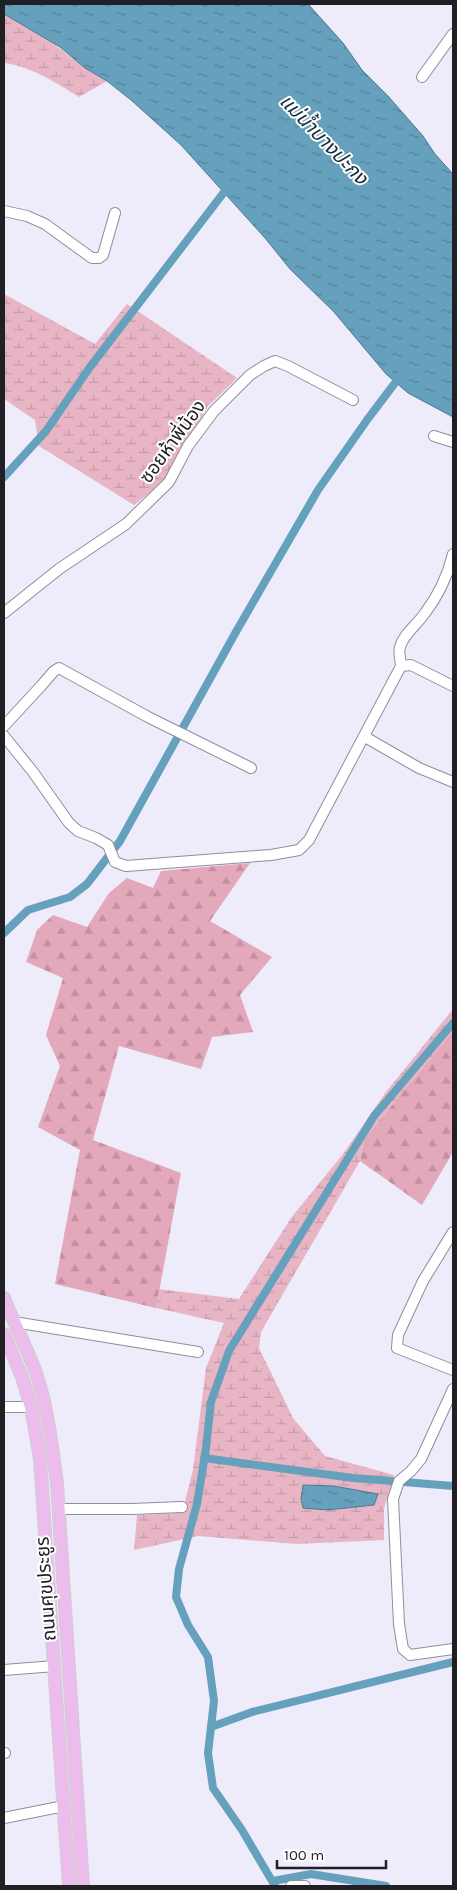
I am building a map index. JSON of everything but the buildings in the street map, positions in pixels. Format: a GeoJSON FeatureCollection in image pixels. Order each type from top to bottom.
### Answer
{"type":"FeatureCollection","features":[{"type":"Feature","properties":{"kind":"main road","name":"ถนนศุขประยูร"},"geometry":{"type":"LineString","coordinates":[[4,1298],[35,1371],[45,1406],[53,1449],[83,1886]]}},
{"type":"Feature","properties":{"kind":"main road","name":"ถนนศุขประยูร"},"geometry":{"type":"LineString","coordinates":[[4,1334],[22,1377],[31,1407],[40,1459],[69,1886]]}},
{"type":"Feature","properties":{"kind":"main road"},"geometry":{"type":"LineString","coordinates":[[59,1730],[73,1728]]}},
{"type":"Feature","properties":{"kind":"street"},"geometry":{"type":"LineString","coordinates":[[422,77],[453,34]]}},
{"type":"Feature","properties":{"kind":"street"},"geometry":{"type":"LineString","coordinates":[[4,212],[27,216],[45,224],[92,258],[99,258],[103,255],[115,213]]}},
{"type":"Feature","properties":{"kind":"street","name":"ซอยห้าพี่น้อง"},"geometry":{"type":"LineString","coordinates":[[4,613],[59,569],[126,524],[169,482],[188,446],[214,411],[250,375],[264,366],[275,361],[353,400]]}},
{"type":"Feature","properties":{"kind":"street"},"geometry":{"type":"LineString","coordinates":[[434,436],[453,442]]}},
{"type":"Feature","properties":{"kind":"street"},"geometry":{"type":"LineString","coordinates":[[4,736],[69,823],[78,831],[108,845],[115,862],[126,866],[299,850],[309,840],[365,737],[401,666],[399,649],[408,632],[425,614],[438,592],[449,570],[453,554]]}},
{"type":"Feature","properties":{"kind":"street"},"geometry":{"type":"LineString","coordinates":[[401,666],[411,665],[453,686]]}},
{"type":"Feature","properties":{"kind":"street"},"geometry":{"type":"LineString","coordinates":[[4,726],[54,671],[59,668],[148,717],[251,768]]}},
{"type":"Feature","properties":{"kind":"street"},"geometry":{"type":"LineString","coordinates":[[365,737],[419,768],[453,782]]}},
{"type":"Feature","properties":{"kind":"street"},"geometry":{"type":"LineString","coordinates":[[453,1232],[423,1281],[398,1335],[397,1348],[453,1370]]}},
{"type":"Feature","properties":{"kind":"street"},"geometry":{"type":"LineString","coordinates":[[14,1322],[198,1352]]}},
{"type":"Feature","properties":{"kind":"street"},"geometry":{"type":"LineString","coordinates":[[453,1389],[421,1459],[399,1481],[394,1499],[394,1515],[399,1624],[403,1649],[410,1655],[453,1649]]}},
{"type":"Feature","properties":{"kind":"street"},"geometry":{"type":"LineString","coordinates":[[4,1407],[31,1407]]}},
{"type":"Feature","properties":{"kind":"street"},"geometry":{"type":"LineString","coordinates":[[58,1509],[132,1509],[182,1506]]}},
{"type":"Feature","properties":{"kind":"street"},"geometry":{"type":"LineString","coordinates":[[6,1668],[55,1666]]}},
{"type":"Feature","properties":{"kind":"street"},"geometry":{"type":"LineString","coordinates":[[4,1818],[64,1806]]}},
{"type":"Feature","properties":{"kind":"street"},"geometry":{"type":"LineString","coordinates":[[291,1886],[305,1886]]}},
{"type":"Feature","properties":{"kind":"green space"},"geometry":{"type":"Polygon","coordinates":[[[4,14],[45,37],[85,68],[107,81],[79,97],[33,71],[4,63],[4,14]]]}},
{"type":"Feature","properties":{"kind":"green space"},"geometry":{"type":"Polygon","coordinates":[[[4,294],[95,344],[127,304],[237,378],[208,406],[167,479],[134,505],[39,446],[35,420],[4,399],[4,294]]]}},
{"type":"Feature","properties":{"kind":"green space"},"geometry":{"type":"Polygon","coordinates":[[[250,863],[210,921],[272,957],[240,995],[253,1032],[212,1037],[201,1069],[119,1046],[93,1140],[181,1173],[156,1308],[55,1284],[80,1150],[38,1127],[60,1066],[46,1035],[63,978],[26,962],[37,930],[53,915],[87,927],[109,893],[127,878],[153,888],[161,871],[250,863]]]}},
{"type":"Feature","properties":{"kind":"green space"},"geometry":{"type":"Polygon","coordinates":[[[453,1009],[453,1031],[364,1139],[360,1161],[261,1332],[259,1348],[293,1418],[325,1456],[394,1475],[384,1509],[384,1540],[297,1544],[198,1536],[134,1550],[137,1515],[182,1513],[193,1470],[206,1368],[224,1323],[156,1308],[159,1289],[239,1299],[291,1218],[343,1154],[386,1092],[453,1009]]]}},
{"type":"Feature","properties":{"kind":"green space"},"geometry":{"type":"Polygon","coordinates":[[[453,1031],[453,1152],[422,1205],[360,1161],[364,1139],[453,1031]]]}},
{"type":"Feature","properties":{"kind":"water","name":"แม่น้ำบางปะกง"},"geometry":{"type":"Polygon","coordinates":[[[4,4],[308,4],[343,43],[362,70],[423,136],[435,154],[453,174],[453,417],[408,393],[386,374],[334,312],[290,269],[265,238],[181,145],[107,81],[85,68],[60,47],[4,14],[4,4]]]}},
{"type":"Feature","properties":{"kind":"water"},"geometry":{"type":"Polygon","coordinates":[[[303,1485],[334,1486],[378,1494],[374,1505],[328,1510],[303,1508],[301,1499],[303,1485]]]}},
{"type":"Feature","properties":{"kind":"waterway"},"geometry":{"type":"LineString","coordinates":[[4,477],[46,431],[90,367],[228,187]]}},
{"type":"Feature","properties":{"kind":"waterway"},"geometry":{"type":"LineString","coordinates":[[4,933],[28,910],[70,897],[87,884],[120,841],[237,630],[318,490],[401,375]]}},
{"type":"Feature","properties":{"kind":"waterway"},"geometry":{"type":"LineString","coordinates":[[275,1886],[242,1830],[213,1788],[208,1753],[214,1701],[208,1657],[188,1625],[176,1597],[179,1569],[197,1504],[211,1402],[229,1351],[374,1116],[453,1023]]}},
{"type":"Feature","properties":{"kind":"waterway"},"geometry":{"type":"LineString","coordinates":[[204,1458],[353,1478],[392,1481]]}},
{"type":"Feature","properties":{"kind":"waterway"},"geometry":{"type":"LineString","coordinates":[[404,1482],[453,1486]]}},
{"type":"Feature","properties":{"kind":"waterway"},"geometry":{"type":"LineString","coordinates":[[211,1727],[252,1712],[453,1662]]}},
{"type":"Feature","properties":{"kind":"waterway"},"geometry":{"type":"LineString","coordinates":[[273,1881],[311,1874],[386,1886]]}}]}
